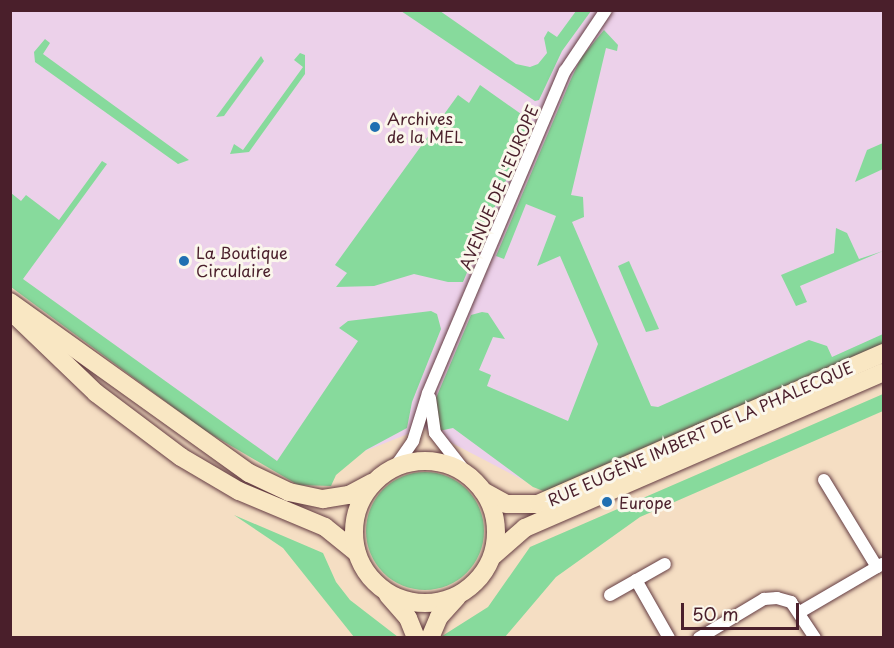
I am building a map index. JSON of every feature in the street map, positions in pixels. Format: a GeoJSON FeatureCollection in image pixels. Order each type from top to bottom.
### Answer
{"type":"FeatureCollection","features":[{"type":"Feature","properties":{"kind":"street","name":"AVENUE DE L'EUROPE"},"geometry":{"type":"LineString","coordinates":[[395,467],[412,441],[433,383],[566,71],[606,10]]}},
{"type":"Feature","properties":{"kind":"street"},"geometry":{"type":"LineString","coordinates":[[10,302],[258,477],[289,492],[323,499],[350,495],[395,467],[432,461],[467,474],[483,490],[496,526],[492,556],[480,578],[459,595],[439,617],[430,638]]}},
{"type":"Feature","properties":{"kind":"street"},"geometry":{"type":"LineString","coordinates":[[10,311],[96,393],[181,457],[239,491],[325,527],[357,553]]}},
{"type":"Feature","properties":{"kind":"street","name":"RUE EUGÈNE IMBERT DE LA PHALECQUE"},"geometry":{"type":"LineString","coordinates":[[483,490],[506,504],[538,504],[884,353]]}},
{"type":"Feature","properties":{"kind":"street","name":"RUE EUGÈNE IMBERT DE LA PHALECQUE"},"geometry":{"type":"LineString","coordinates":[[492,556],[504,542],[525,528],[884,372]]}},
{"type":"Feature","properties":{"kind":"street","name":"AVENUE DE L'EUROPE"},"geometry":{"type":"LineString","coordinates":[[433,383],[430,422],[441,445],[467,474]]}},
{"type":"Feature","properties":{"kind":"street"},"geometry":{"type":"LineString","coordinates":[[376,480],[365,493],[355,518],[357,553],[364,569],[408,618],[416,638]]}},
{"type":"Feature","properties":{"kind":"street"},"geometry":{"type":"LineString","coordinates":[[800,612],[880,566],[824,480]]}},
{"type":"Feature","properties":{"kind":"street"},"geometry":{"type":"LineString","coordinates":[[610,595],[665,564]]}},
{"type":"Feature","properties":{"kind":"street"},"geometry":{"type":"LineString","coordinates":[[636,580],[669,638]]}},
{"type":"Feature","properties":{"kind":"street"},"geometry":{"type":"LineString","coordinates":[[382,589],[398,598],[424,603],[459,595]]}},
{"type":"Feature","properties":{"kind":"street"},"geometry":{"type":"LineString","coordinates":[[699,638],[764,599],[791,602],[800,612],[815,638]]}},
{"type":"Feature","properties":{"kind":"shaded area"},"geometry":{"type":"Polygon","coordinates":[[[11,11],[883,11],[883,346],[546,492],[423,428],[312,472],[285,475],[11,279],[11,11]]]}},
{"type":"Feature","properties":{"kind":"green space"},"geometry":{"type":"Polygon","coordinates":[[[401,11],[440,11],[516,64],[530,67],[538,64],[547,53],[544,38],[548,31],[557,37],[576,11],[591,11],[562,51],[539,100],[535,101],[401,11]]]}},
{"type":"Feature","properties":{"kind":"green space"},"geometry":{"type":"Polygon","coordinates":[[[604,30],[618,45],[617,51],[606,48],[571,195],[583,197],[584,217],[572,222],[651,406],[658,407],[809,340],[827,346],[832,357],[883,334],[883,346],[546,492],[533,487],[453,428],[439,431],[436,398],[471,315],[488,313],[505,339],[493,337],[479,370],[491,375],[487,386],[568,421],[598,344],[560,256],[537,266],[556,216],[526,204],[504,259],[496,256],[581,58],[604,30]]]}},
{"type":"Feature","properties":{"kind":"green space"},"geometry":{"type":"Polygon","coordinates":[[[45,39],[50,43],[43,54],[189,160],[178,164],[35,62],[34,52],[45,39]]]}},
{"type":"Feature","properties":{"kind":"green space"},"geometry":{"type":"Polygon","coordinates":[[[300,53],[305,55],[305,74],[249,152],[230,154],[234,144],[243,150],[303,67],[294,60],[300,53]]]}},
{"type":"Feature","properties":{"kind":"green space"},"geometry":{"type":"Polygon","coordinates":[[[261,56],[264,61],[224,116],[216,117],[261,56]]]}},
{"type":"Feature","properties":{"kind":"green space"},"geometry":{"type":"Polygon","coordinates":[[[480,85],[531,121],[463,282],[448,282],[414,274],[374,286],[336,287],[347,273],[335,265],[458,95],[469,103],[480,85]]]}},
{"type":"Feature","properties":{"kind":"green space"},"geometry":{"type":"Polygon","coordinates":[[[883,143],[883,169],[855,182],[867,150],[883,143]]]}},
{"type":"Feature","properties":{"kind":"green space"},"geometry":{"type":"Polygon","coordinates":[[[102,161],[107,164],[23,279],[277,461],[358,341],[339,328],[348,321],[431,311],[437,314],[441,329],[412,402],[407,428],[366,450],[336,475],[331,486],[298,485],[204,430],[11,287],[11,193],[21,201],[26,195],[59,220],[102,161]]]}},
{"type":"Feature","properties":{"kind":"green space"},"geometry":{"type":"Polygon","coordinates":[[[836,228],[847,233],[859,259],[883,251],[800,286],[807,302],[796,306],[781,275],[834,253],[836,228]]]}},
{"type":"Feature","properties":{"kind":"green space"},"geometry":{"type":"Polygon","coordinates":[[[629,261],[659,329],[646,332],[618,266],[629,261]]]}},
{"type":"Feature","properties":{"kind":"green space"},"geometry":{"type":"Polygon","coordinates":[[[883,394],[883,411],[640,517],[556,577],[505,637],[439,638],[488,607],[530,547],[883,394]]]}},
{"type":"Feature","properties":{"kind":"green space"},"geometry":{"type":"Polygon","coordinates":[[[425,472],[447,477],[467,489],[479,509],[484,531],[479,553],[467,573],[447,585],[425,590],[403,585],[383,573],[371,553],[366,531],[371,509],[383,489],[403,477],[425,472]]]}},
{"type":"Feature","properties":{"kind":"green space"},"geometry":{"type":"Polygon","coordinates":[[[234,515],[323,553],[336,582],[350,600],[398,637],[354,637],[283,548],[234,515]]]}},
{"type":"Feature","properties":{"kind":"place","name":"Archives de la MEL"},"geometry":{"type":"Point","coordinates":[375,127]}},
{"type":"Feature","properties":{"kind":"place","name":"La Boutique Circulaire"},"geometry":{"type":"Point","coordinates":[184,261]}},
{"type":"Feature","properties":{"kind":"place","name":"Europe"},"geometry":{"type":"Point","coordinates":[607,502]}}]}
